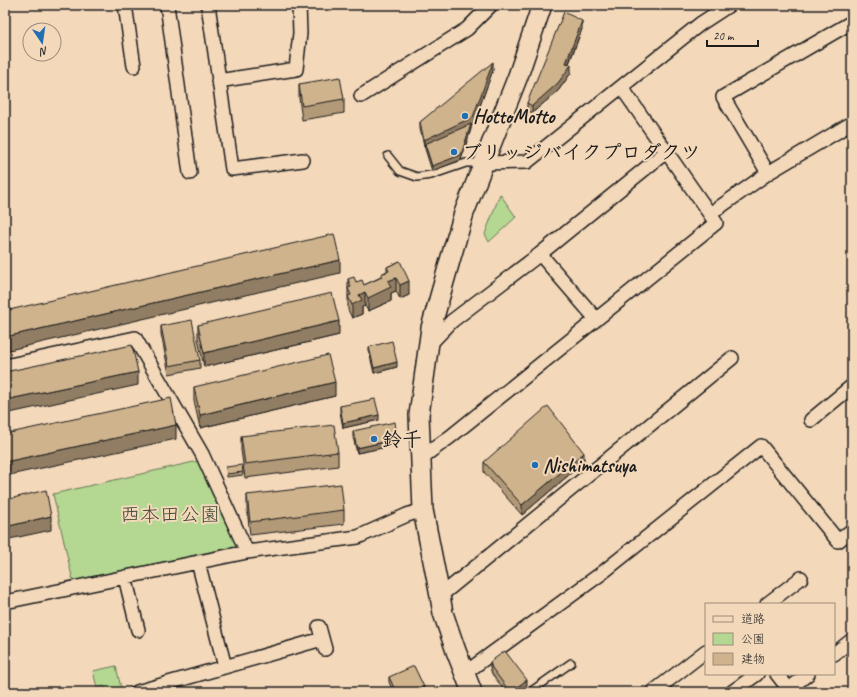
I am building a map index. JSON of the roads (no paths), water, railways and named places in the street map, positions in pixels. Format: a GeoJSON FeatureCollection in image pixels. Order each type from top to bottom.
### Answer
{"type":"FeatureCollection","features":[{"type":"Feature","properties":{"kind":"street"},"geometry":{"type":"LineString","coordinates":[[125,5],[134,66]]}},
{"type":"Feature","properties":{"kind":"street"},"geometry":{"type":"LineString","coordinates":[[168,5],[190,173]]}},
{"type":"Feature","properties":{"kind":"street"},"geometry":{"type":"LineString","coordinates":[[208,5],[232,169],[303,160]]}},
{"type":"Feature","properties":{"kind":"street"},"geometry":{"type":"LineString","coordinates":[[218,81],[296,69],[300,33],[299,5]]}},
{"type":"Feature","properties":{"kind":"street"},"geometry":{"type":"LineString","coordinates":[[361,96],[467,29],[491,5]]}},
{"type":"Feature","properties":{"kind":"street"},"geometry":{"type":"LineString","coordinates":[[472,692],[443,613],[424,510],[419,415],[431,328],[453,250],[464,214],[485,163],[542,5]]}},
{"type":"Feature","properties":{"kind":"street"},"geometry":{"type":"LineString","coordinates":[[485,163],[527,162],[622,88],[700,24],[729,5]]}},
{"type":"Feature","properties":{"kind":"street"},"geometry":{"type":"LineString","coordinates":[[768,173],[723,97],[852,22]]}},
{"type":"Feature","properties":{"kind":"street"},"geometry":{"type":"LineString","coordinates":[[421,458],[450,437],[716,223],[622,88]]}},
{"type":"Feature","properties":{"kind":"street"},"geometry":{"type":"LineString","coordinates":[[710,214],[768,173],[852,123]]}},
{"type":"Feature","properties":{"kind":"street"},"geometry":{"type":"LineString","coordinates":[[429,345],[452,321],[540,254],[667,151]]}},
{"type":"Feature","properties":{"kind":"street"},"geometry":{"type":"LineString","coordinates":[[540,254],[596,319]]}},
{"type":"Feature","properties":{"kind":"street"},"geometry":{"type":"LineString","coordinates":[[5,366],[135,338],[202,454],[247,552]]}},
{"type":"Feature","properties":{"kind":"street"},"geometry":{"type":"LineString","coordinates":[[440,596],[732,358]]}},
{"type":"Feature","properties":{"kind":"street"},"geometry":{"type":"LineString","coordinates":[[811,420],[852,386]]}},
{"type":"Feature","properties":{"kind":"street"},"geometry":{"type":"LineString","coordinates":[[465,673],[602,573],[761,446],[838,541],[852,530]]}},
{"type":"Feature","properties":{"kind":"street"},"geometry":{"type":"LineString","coordinates":[[5,602],[247,552],[358,537],[407,515],[424,510]]}},
{"type":"Feature","properties":{"kind":"street"},"geometry":{"type":"LineString","coordinates":[[198,562],[225,667]]}},
{"type":"Feature","properties":{"kind":"street"},"geometry":{"type":"LineString","coordinates":[[125,577],[138,630]]}},
{"type":"Feature","properties":{"kind":"street"},"geometry":{"type":"LineString","coordinates":[[768,603],[801,578]]}},
{"type":"Feature","properties":{"kind":"street"},"geometry":{"type":"LineString","coordinates":[[137,692],[322,638]]}},
{"type":"Feature","properties":{"kind":"street"},"geometry":{"type":"LineString","coordinates":[[835,653],[852,640]]}},
{"type":"Feature","properties":{"kind":"street"},"geometry":{"type":"LineString","coordinates":[[653,692],[705,652]]}},
{"type":"Feature","properties":{"kind":"street"},"geometry":{"type":"LineString","coordinates":[[732,692],[756,675]]}},
{"type":"Feature","properties":{"kind":"street"},"geometry":{"type":"LineString","coordinates":[[778,675],[790,691],[807,675]]}},
{"type":"Feature","properties":{"kind":"lane"},"geometry":{"type":"LineString","coordinates":[[388,156],[400,172],[417,177],[431,175],[466,163],[485,163]]}},
{"type":"Feature","properties":{"kind":"lane"},"geometry":{"type":"LineString","coordinates":[[530,692],[571,663]]}},
{"type":"Feature","properties":{"kind":"place","name":"HottoMotto"},"geometry":{"type":"Point","coordinates":[465,116]}},
{"type":"Feature","properties":{"kind":"place","name":"ブリッジバイクプロダクツ"},"geometry":{"type":"Point","coordinates":[454,152]}},
{"type":"Feature","properties":{"kind":"place","name":"鈴千"},"geometry":{"type":"Point","coordinates":[374,439]}},
{"type":"Feature","properties":{"kind":"place","name":"Nishimatsuya"},"geometry":{"type":"Point","coordinates":[535,465]}},
{"type":"Feature","properties":{"kind":"park label","name":"西本田公園"},"geometry":{"type":"Point","coordinates":[170,514]}}]}
